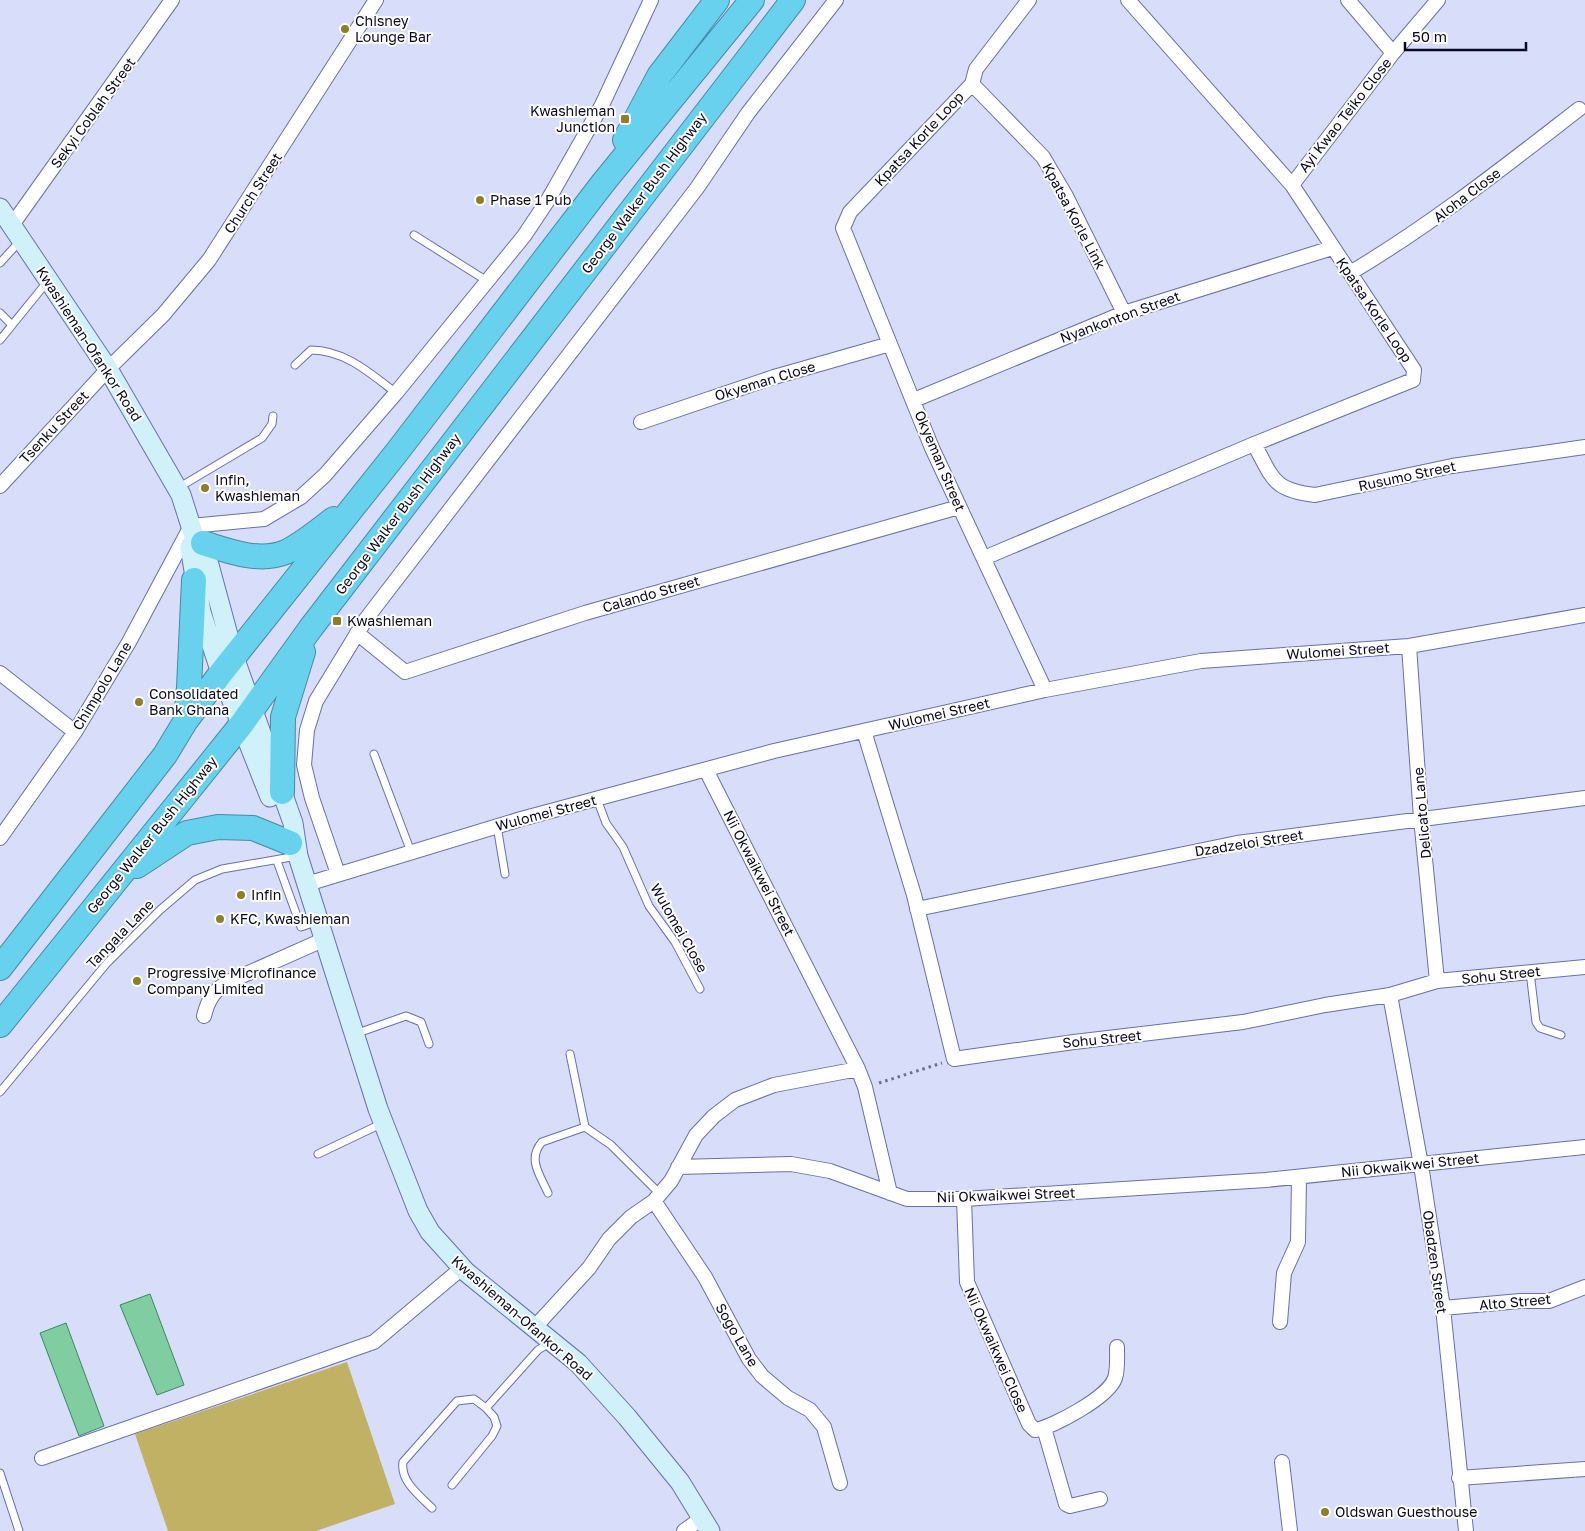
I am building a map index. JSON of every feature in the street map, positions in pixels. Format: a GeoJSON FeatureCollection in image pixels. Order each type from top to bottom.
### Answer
{"type":"FeatureCollection","features":[{"type":"Feature","properties":{"kind":"highway"},"geometry":{"type":"LineString","coordinates":[[603,183],[659,76],[717,0]]}},
{"type":"Feature","properties":{"kind":"highway"},"geometry":{"type":"LineString","coordinates":[[0,968],[165,755],[185,722],[227,665],[357,502],[603,183],[752,0]]}},
{"type":"Feature","properties":{"kind":"highway","name":"George Walker Bush Highway"},"geometry":{"type":"LineString","coordinates":[[0,1025],[247,717],[310,629],[792,0]]}},
{"type":"Feature","properties":{"kind":"highway"},"geometry":{"type":"LineString","coordinates":[[196,536],[238,554],[258,556],[285,552],[357,502]]}},
{"type":"Feature","properties":{"kind":"highway"},"geometry":{"type":"LineString","coordinates":[[185,722],[190,687],[194,580]]}},
{"type":"Feature","properties":{"kind":"highway"},"geometry":{"type":"LineString","coordinates":[[282,792],[281,748],[285,709],[310,629]]}},
{"type":"Feature","properties":{"kind":"highway"},"geometry":{"type":"LineString","coordinates":[[107,891],[146,858],[187,833],[218,827],[253,828],[288,853]]}},
{"type":"Feature","properties":{"kind":"main road","name":"Kwashieman-Ofankor Road"},"geometry":{"type":"LineString","coordinates":[[0,208],[108,369],[177,488],[196,536],[227,665]]}},
{"type":"Feature","properties":{"kind":"main road","name":"Kwashieman-Ofankor Road"},"geometry":{"type":"LineString","coordinates":[[196,536],[190,547],[194,580],[201,612],[227,665],[247,717],[288,853],[307,884],[384,1123],[418,1211],[430,1232],[462,1268],[578,1363],[627,1417],[680,1482],[706,1524]]}},
{"type":"Feature","properties":{"kind":"main road","name":"Kwashieman-Ofankor Road"},"geometry":{"type":"LineString","coordinates":[[247,717],[282,792],[293,823],[288,853]]}},
{"type":"Feature","properties":{"kind":"street","name":"Sekyi Coblah Street"},"geometry":{"type":"LineString","coordinates":[[17,233],[172,0]]}},
{"type":"Feature","properties":{"kind":"street","name":"Church Street"},"geometry":{"type":"LineString","coordinates":[[108,369],[162,315],[210,260],[376,0]]}},
{"type":"Feature","properties":{"kind":"street"},"geometry":{"type":"LineString","coordinates":[[196,536],[264,519],[301,496],[325,475],[396,393],[524,236],[548,200],[602,105],[652,0]]}},
{"type":"Feature","properties":{"kind":"street"},"geometry":{"type":"LineString","coordinates":[[338,874],[312,798],[304,765],[307,730],[316,702],[357,633],[696,188],[748,113],[836,0]]}},
{"type":"Feature","properties":{"kind":"street","name":"Kpatsa Korle Loop"},"geometry":{"type":"LineString","coordinates":[[843,228],[850,212],[972,84],[976,69],[1029,0]]}},
{"type":"Feature","properties":{"kind":"street","name":"Kpatsa Korle Loop"},"geometry":{"type":"LineString","coordinates":[[984,558],[1254,444],[1412,380],[1414,370],[1292,185],[1128,0]]}},
{"type":"Feature","properties":{"kind":"street"},"geometry":{"type":"LineString","coordinates":[[1348,0],[1394,53]]}},
{"type":"Feature","properties":{"kind":"street","name":"Ayi Kwao Teiko Close"},"geometry":{"type":"LineString","coordinates":[[1292,185],[1394,53],[1438,0]]}},
{"type":"Feature","properties":{"kind":"street","name":"Kpatsa Korle Link"},"geometry":{"type":"LineString","coordinates":[[972,84],[1043,157],[1066,196],[1124,313]]}},
{"type":"Feature","properties":{"kind":"street","name":"Aloha Close"},"geometry":{"type":"LineString","coordinates":[[1350,274],[1448,210],[1579,109]]}},
{"type":"Feature","properties":{"kind":"street","name":"Okyeman Street"},"geometry":{"type":"LineString","coordinates":[[843,228],[932,448],[1045,690]]}},
{"type":"Feature","properties":{"kind":"street","name":"Nyankonton Street"},"geometry":{"type":"LineString","coordinates":[[914,400],[1124,313],[1332,248]]}},
{"type":"Feature","properties":{"kind":"street","name":"Okyeman Close"},"geometry":{"type":"LineString","coordinates":[[641,422],[774,377],[890,344]]}},
{"type":"Feature","properties":{"kind":"street","name":"Tsenku Street"},"geometry":{"type":"LineString","coordinates":[[0,486],[108,369]]}},
{"type":"Feature","properties":{"kind":"street","name":"Rusumo Street"},"geometry":{"type":"LineString","coordinates":[[1254,444],[1277,484],[1294,492],[1315,495],[1452,466],[1585,446]]}},
{"type":"Feature","properties":{"kind":"street","name":"Calando Street"},"geometry":{"type":"LineString","coordinates":[[357,633],[405,672],[585,612],[959,507]]}},
{"type":"Feature","properties":{"kind":"street","name":"Chimpolo Lane"},"geometry":{"type":"LineString","coordinates":[[0,838],[75,732],[196,536]]}},
{"type":"Feature","properties":{"kind":"street","name":"Wulomei Street"},"geometry":{"type":"LineString","coordinates":[[307,884],[497,826],[706,770],[864,731],[1045,690],[1201,661],[1409,646],[1585,615]]}},
{"type":"Feature","properties":{"kind":"street","name":"Delicato Lane"},"geometry":{"type":"LineString","coordinates":[[1409,646],[1421,818],[1436,981]]}},
{"type":"Feature","properties":{"kind":"street"},"geometry":{"type":"LineString","coordinates":[[0,673],[75,732]]}},
{"type":"Feature","properties":{"kind":"street"},"geometry":{"type":"LineString","coordinates":[[864,731],[917,909],[954,1059]]}},
{"type":"Feature","properties":{"kind":"street","name":"Nii Okwaikwei Street"},"geometry":{"type":"LineString","coordinates":[[706,770],[858,1069],[865,1087],[890,1193],[907,1199],[964,1199],[1299,1177],[1585,1147]]}},
{"type":"Feature","properties":{"kind":"street","name":"Dzadzeloi Street"},"geometry":{"type":"LineString","coordinates":[[917,909],[1237,843],[1585,798]]}},
{"type":"Feature","properties":{"kind":"street"},"geometry":{"type":"LineString","coordinates":[[204,1016],[207,1002],[215,991],[226,983],[325,938]]}},
{"type":"Feature","properties":{"kind":"street","name":"Sohu Street"},"geometry":{"type":"LineString","coordinates":[[954,1059],[1074,1042],[1243,1022],[1325,1005],[1390,996],[1436,981],[1585,967]]}},
{"type":"Feature","properties":{"kind":"street","name":"Obadzen Street"},"geometry":{"type":"LineString","coordinates":[[1390,996],[1421,1165],[1443,1308],[1459,1478],[1466,1531]]}},
{"type":"Feature","properties":{"kind":"street"},"geometry":{"type":"LineString","coordinates":[[534,1328],[589,1268],[609,1239],[631,1217],[657,1197],[678,1167],[696,1135],[714,1116],[735,1100],[774,1085],[858,1069]]}},
{"type":"Feature","properties":{"kind":"street"},"geometry":{"type":"LineString","coordinates":[[678,1167],[792,1164],[830,1172],[890,1193]]}},
{"type":"Feature","properties":{"kind":"street"},"geometry":{"type":"LineString","coordinates":[[1280,1322],[1284,1273],[1298,1242],[1299,1177]]}},
{"type":"Feature","properties":{"kind":"street","name":"Sogo Lane"},"geometry":{"type":"LineString","coordinates":[[657,1197],[705,1277],[749,1359],[762,1376],[788,1398],[810,1410],[824,1427],[840,1483]]}},
{"type":"Feature","properties":{"kind":"street","name":"Nii Okwaikwei Close"},"geometry":{"type":"LineString","coordinates":[[964,1199],[967,1282],[1029,1424],[1035,1430],[1044,1428]]}},
{"type":"Feature","properties":{"kind":"street"},"geometry":{"type":"LineString","coordinates":[[42,1458],[374,1342],[462,1268]]}},
{"type":"Feature","properties":{"kind":"street","name":"Alto Street"},"geometry":{"type":"LineString","coordinates":[[1443,1308],[1520,1301],[1549,1301],[1585,1287]]}},
{"type":"Feature","properties":{"kind":"street"},"geometry":{"type":"LineString","coordinates":[[1100,1499],[1070,1506],[1066,1504],[1044,1428],[1087,1405],[1115,1380],[1117,1347]]}},
{"type":"Feature","properties":{"kind":"street"},"geometry":{"type":"LineString","coordinates":[[1282,1462],[1290,1531]]}},
{"type":"Feature","properties":{"kind":"street"},"geometry":{"type":"LineString","coordinates":[[1459,1478],[1585,1469]]}},
{"type":"Feature","properties":{"kind":"street"},"geometry":{"type":"LineString","coordinates":[[684,1531],[706,1524]]}},
{"type":"Feature","properties":{"kind":"lane"},"geometry":{"type":"LineString","coordinates":[[0,263],[17,233]]}},
{"type":"Feature","properties":{"kind":"lane"},"geometry":{"type":"LineString","coordinates":[[414,235],[487,281]]}},
{"type":"Feature","properties":{"kind":"lane"},"geometry":{"type":"LineString","coordinates":[[0,340],[49,281]]}},
{"type":"Feature","properties":{"kind":"lane"},"geometry":{"type":"LineString","coordinates":[[0,313],[12,325]]}},
{"type":"Feature","properties":{"kind":"lane"},"geometry":{"type":"LineString","coordinates":[[296,365],[312,350],[328,352],[351,360],[396,393]]}},
{"type":"Feature","properties":{"kind":"lane"},"geometry":{"type":"LineString","coordinates":[[177,488],[262,438],[269,430],[273,416]]}},
{"type":"Feature","properties":{"kind":"lane"},"geometry":{"type":"LineString","coordinates":[[374,754],[411,852]]}},
{"type":"Feature","properties":{"kind":"lane","name":"Wulomei Close"},"geometry":{"type":"LineString","coordinates":[[597,799],[606,823],[623,847],[649,906],[675,942],[700,989]]}},
{"type":"Feature","properties":{"kind":"lane"},"geometry":{"type":"LineString","coordinates":[[497,826],[505,874]]}},
{"type":"Feature","properties":{"kind":"lane"},"geometry":{"type":"LineString","coordinates":[[288,853],[301,927],[318,921]]}},
{"type":"Feature","properties":{"kind":"lane","name":"Tangala Lane"},"geometry":{"type":"LineString","coordinates":[[0,1092],[107,963],[160,910],[195,880],[222,869],[288,853]]}},
{"type":"Feature","properties":{"kind":"lane"},"geometry":{"type":"LineString","coordinates":[[1530,972],[1536,1022],[1540,1028],[1561,1035]]}},
{"type":"Feature","properties":{"kind":"lane"},"geometry":{"type":"LineString","coordinates":[[354,1034],[406,1016],[421,1022],[429,1044]]}},
{"type":"Feature","properties":{"kind":"lane"},"geometry":{"type":"LineString","coordinates":[[548,1193],[533,1155],[542,1142],[585,1127],[570,1054]]}},
{"type":"Feature","properties":{"kind":"lane"},"geometry":{"type":"LineString","coordinates":[[318,1154],[384,1123]]}},
{"type":"Feature","properties":{"kind":"lane","name":"Sogo Lane"},"geometry":{"type":"LineString","coordinates":[[585,1127],[611,1145],[657,1197]]}},
{"type":"Feature","properties":{"kind":"lane"},"geometry":{"type":"LineString","coordinates":[[486,1408],[538,1350],[552,1342]]}},
{"type":"Feature","properties":{"kind":"lane"},"geometry":{"type":"LineString","coordinates":[[432,1508],[405,1479],[401,1471],[403,1462],[457,1401],[474,1399],[494,1417],[497,1426],[492,1436],[452,1485]]}},
{"type":"Feature","properties":{"kind":"lane"},"geometry":{"type":"LineString","coordinates":[[0,1473],[19,1531]]}},
{"type":"Feature","properties":{"kind":"path"},"geometry":{"type":"LineString","coordinates":[[865,1087],[954,1059]]}},
{"type":"Feature","properties":{"kind":"shaded area"},"geometry":{"type":"Polygon","coordinates":[[[347,1362],[395,1504],[316,1531],[168,1531],[135,1434],[347,1362]]]}},
{"type":"Feature","properties":{"kind":"building"},"geometry":{"type":"Polygon","coordinates":[[[150,1294],[184,1385],[157,1395],[120,1305],[150,1294]]]}},
{"type":"Feature","properties":{"kind":"building"},"geometry":{"type":"Polygon","coordinates":[[[66,1323],[104,1426],[79,1436],[40,1333],[66,1323]]]}},
{"type":"Feature","properties":{"kind":"place","name":"Chisney Lounge Bar"},"geometry":{"type":"Point","coordinates":[345,29]}},
{"type":"Feature","properties":{"kind":"place","name":"Kwashieman Junction"},"geometry":{"type":"Point","coordinates":[625,119]}},
{"type":"Feature","properties":{"kind":"place","name":"Phase 1 Pub"},"geometry":{"type":"Point","coordinates":[480,200]}},
{"type":"Feature","properties":{"kind":"place","name":"Infin, Kwashieman"},"geometry":{"type":"Point","coordinates":[205,488]}},
{"type":"Feature","properties":{"kind":"place","name":"Kwashieman"},"geometry":{"type":"Point","coordinates":[337,621]}},
{"type":"Feature","properties":{"kind":"place","name":"Consolidated Bank Ghana"},"geometry":{"type":"Point","coordinates":[139,702]}},
{"type":"Feature","properties":{"kind":"place","name":"Infin"},"geometry":{"type":"Point","coordinates":[241,895]}},
{"type":"Feature","properties":{"kind":"place","name":"KFC, Kwashieman"},"geometry":{"type":"Point","coordinates":[220,919]}},
{"type":"Feature","properties":{"kind":"place","name":"Progressive Microfinance Company Limited"},"geometry":{"type":"Point","coordinates":[137,981]}},
{"type":"Feature","properties":{"kind":"place","name":"Oldswan Guesthouse"},"geometry":{"type":"Point","coordinates":[1325,1512]}}]}
